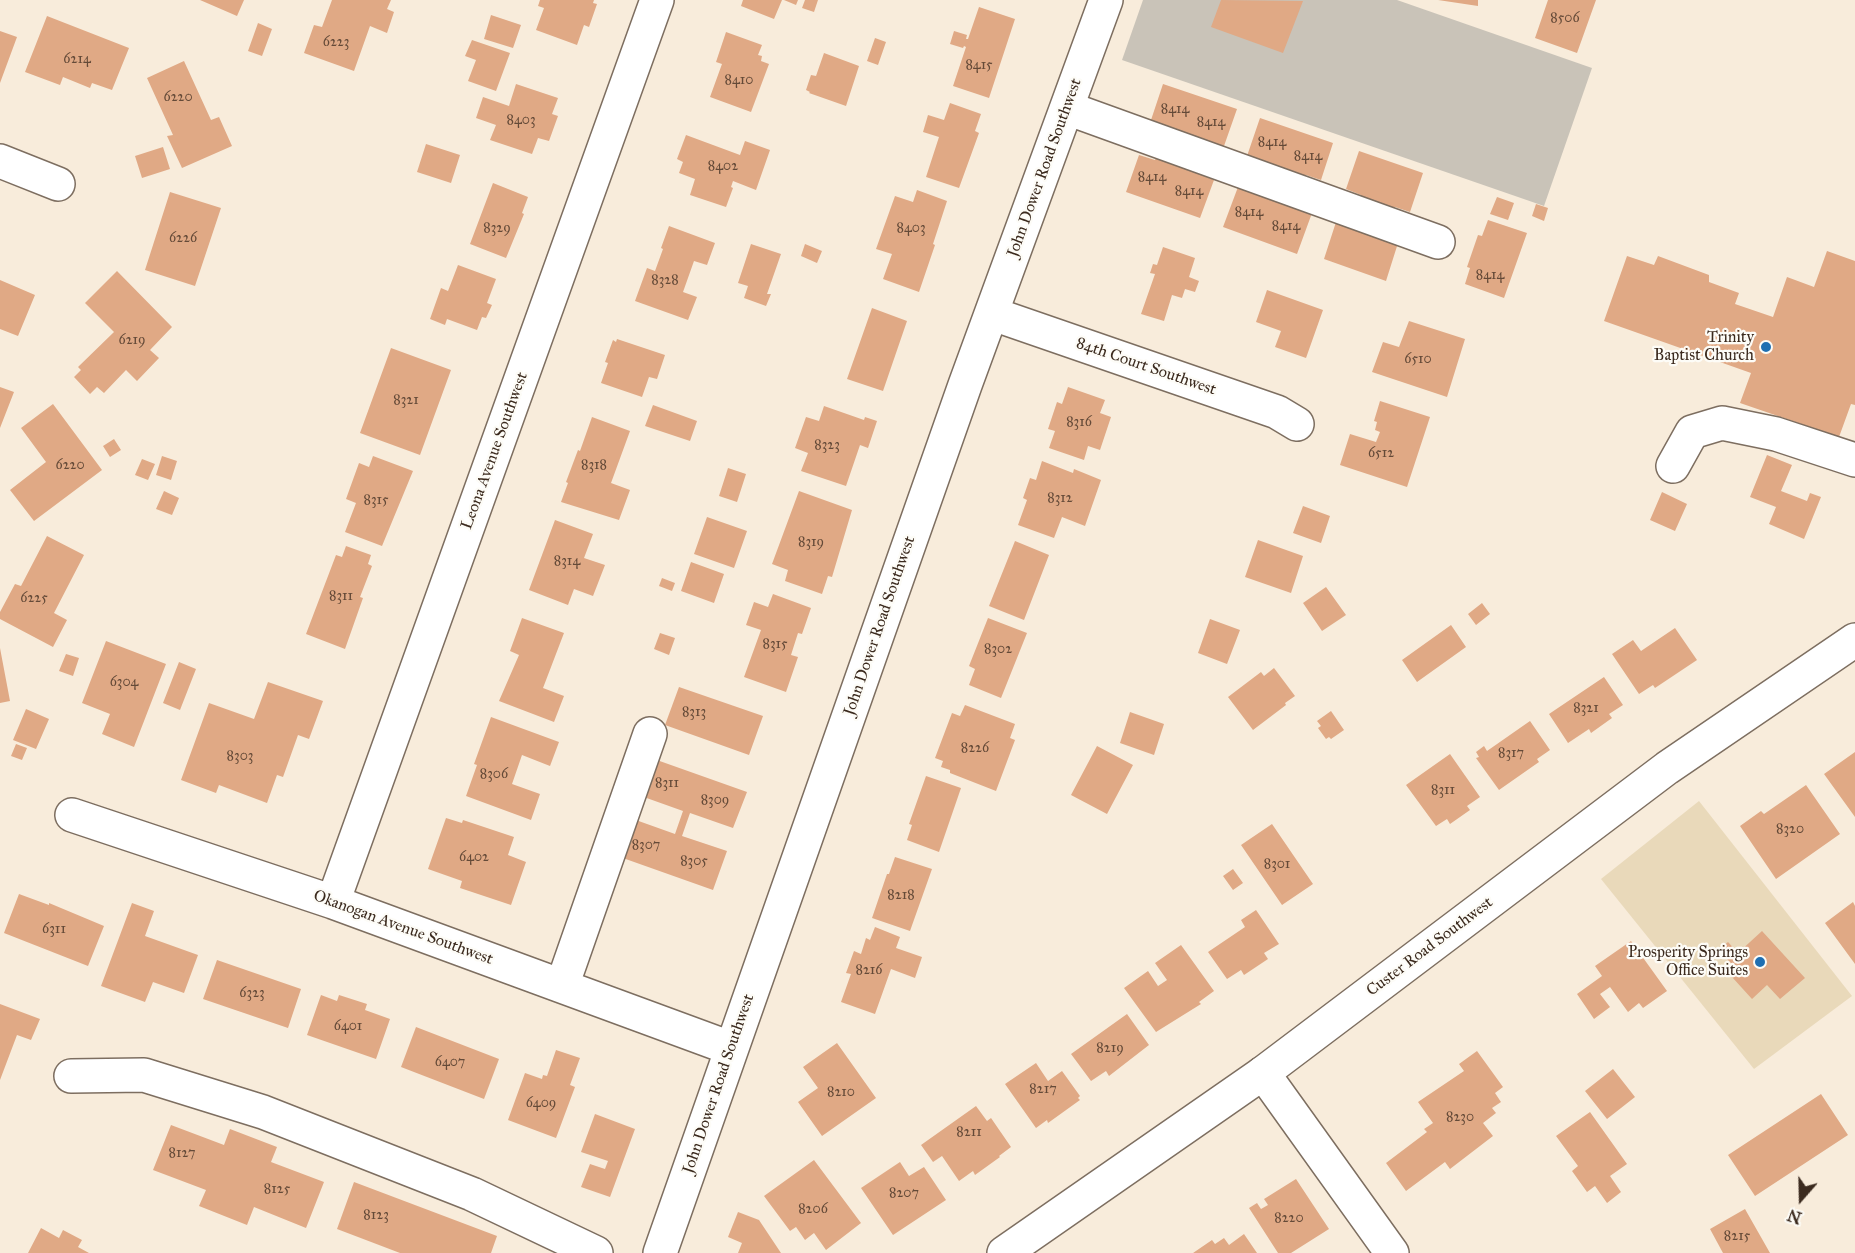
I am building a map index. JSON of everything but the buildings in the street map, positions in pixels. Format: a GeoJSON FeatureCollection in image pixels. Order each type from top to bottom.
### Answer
{"type":"FeatureCollection","features":[{"type":"Feature","properties":{"kind":"street","name":"Leona Avenue Southwest"},"geometry":{"type":"LineString","coordinates":[[333,902],[657,0]]}},
{"type":"Feature","properties":{"kind":"street","name":"John Dower Road Southwest"},"geometry":{"type":"LineString","coordinates":[[660,1253],[730,1048],[961,396],[993,314],[1106,0]]}},
{"type":"Feature","properties":{"kind":"street"},"geometry":{"type":"LineString","coordinates":[[1067,108],[1438,242]]}},
{"type":"Feature","properties":{"kind":"street"},"geometry":{"type":"LineString","coordinates":[[0,161],[58,184]]}},
{"type":"Feature","properties":{"kind":"street","name":"84th Court Southwest"},"geometry":{"type":"LineString","coordinates":[[993,314],[1277,412],[1298,424]]}},
{"type":"Feature","properties":{"kind":"street"},"geometry":{"type":"LineString","coordinates":[[1673,466],[1692,432],[1722,423],[1776,434],[1855,460]]}},
{"type":"Feature","properties":{"kind":"street","name":"Custer Road Southwest"},"geometry":{"type":"LineString","coordinates":[[1004,1253],[1263,1074],[1667,768],[1855,640]]}},
{"type":"Feature","properties":{"kind":"street"},"geometry":{"type":"LineString","coordinates":[[562,986],[650,734]]}},
{"type":"Feature","properties":{"kind":"street","name":"Okanogan Avenue Southwest"},"geometry":{"type":"LineString","coordinates":[[72,815],[333,902],[730,1048]]}},
{"type":"Feature","properties":{"kind":"street"},"geometry":{"type":"LineString","coordinates":[[1263,1074],[1392,1253]]}},
{"type":"Feature","properties":{"kind":"street"},"geometry":{"type":"LineString","coordinates":[[71,1076],[144,1075],[264,1113],[472,1194],[596,1253]]}},
{"type":"Feature","properties":{"kind":"shaded area"},"geometry":{"type":"Polygon","coordinates":[[[1143,0],[1397,0],[1592,68],[1544,206],[1122,60],[1143,0]]]}},
{"type":"Feature","properties":{"kind":"shaded area"},"geometry":{"type":"Polygon","coordinates":[[[1699,801],[1852,996],[1754,1069],[1601,879],[1699,801]]]}},
{"type":"Feature","properties":{"kind":"place","name":"Trinity Baptist Church"},"geometry":{"type":"Point","coordinates":[1766,347]}},
{"type":"Feature","properties":{"kind":"place","name":"Prosperity Springs Office Suites"},"geometry":{"type":"Point","coordinates":[1760,962]}}]}
